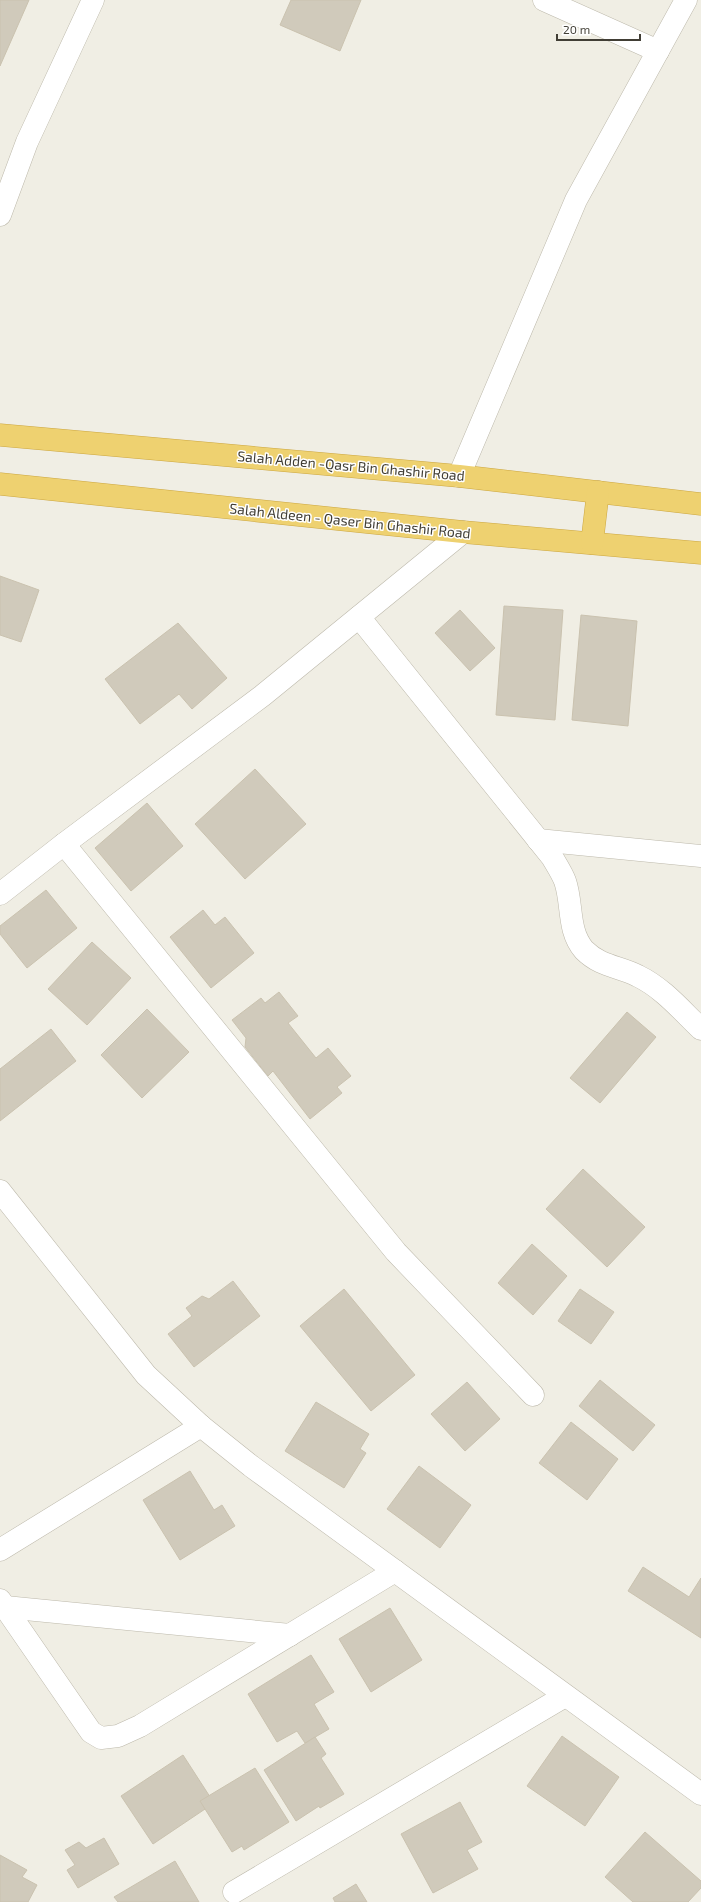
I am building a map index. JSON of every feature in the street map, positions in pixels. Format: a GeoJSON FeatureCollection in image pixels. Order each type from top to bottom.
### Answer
{"type":"FeatureCollection","features":[{"type":"Feature","properties":{"kind":"highway","name":"Salah Adden -Qasr Bin Ghashir Road"},"geometry":{"type":"LineString","coordinates":[[0,435],[459,476],[701,504]]}},
{"type":"Feature","properties":{"kind":"highway","name":"Salah Aldeen - Qaser Bin Ghashir Road"},"geometry":{"type":"LineString","coordinates":[[0,484],[462,532],[701,553]]}},
{"type":"Feature","properties":{"kind":"highway"},"geometry":{"type":"LineString","coordinates":[[592,544],[598,492]]}},
{"type":"Feature","properties":{"kind":"street"},"geometry":{"type":"LineString","coordinates":[[0,215],[27,142],[93,0]]}},
{"type":"Feature","properties":{"kind":"street"},"geometry":{"type":"LineString","coordinates":[[544,0],[658,51]]}},
{"type":"Feature","properties":{"kind":"street"},"geometry":{"type":"LineString","coordinates":[[459,476],[576,200],[686,0]]}},
{"type":"Feature","properties":{"kind":"street"},"geometry":{"type":"LineString","coordinates":[[0,894],[64,844],[262,696],[462,532]]}},
{"type":"Feature","properties":{"kind":"street"},"geometry":{"type":"LineString","coordinates":[[359,617],[552,857],[565,880],[570,904],[572,927],[584,950],[604,965],[638,976],[661,990],[701,1029]]}},
{"type":"Feature","properties":{"kind":"street"},"geometry":{"type":"LineString","coordinates":[[538,840],[701,856]]}},
{"type":"Feature","properties":{"kind":"street"},"geometry":{"type":"LineString","coordinates":[[64,844],[396,1252],[533,1395]]}},
{"type":"Feature","properties":{"kind":"street"},"geometry":{"type":"LineString","coordinates":[[0,1191],[146,1375],[201,1426],[251,1466],[564,1696],[701,1794]]}},
{"type":"Feature","properties":{"kind":"street"},"geometry":{"type":"LineString","coordinates":[[0,1550],[201,1426]]}},
{"type":"Feature","properties":{"kind":"street"},"geometry":{"type":"LineString","coordinates":[[2,1603],[91,1732],[101,1738],[118,1736],[140,1726],[395,1571]]}},
{"type":"Feature","properties":{"kind":"street"},"geometry":{"type":"LineString","coordinates":[[2,1603],[290,1635]]}},
{"type":"Feature","properties":{"kind":"street"},"geometry":{"type":"LineString","coordinates":[[234,1892],[564,1696]]}},
{"type":"Feature","properties":{"kind":"building"},"geometry":{"type":"Polygon","coordinates":[[[0,0],[29,0],[0,66],[0,0]]]}},
{"type":"Feature","properties":{"kind":"building"},"geometry":{"type":"Polygon","coordinates":[[[291,0],[361,0],[340,51],[280,25],[291,0]]]}},
{"type":"Feature","properties":{"kind":"building"},"geometry":{"type":"Polygon","coordinates":[[[0,576],[39,590],[21,642],[0,635],[0,576]]]}},
{"type":"Feature","properties":{"kind":"building"},"geometry":{"type":"Polygon","coordinates":[[[504,606],[563,610],[555,720],[496,715],[504,606]]]}},
{"type":"Feature","properties":{"kind":"building"},"geometry":{"type":"Polygon","coordinates":[[[460,610],[495,648],[470,671],[435,633],[460,610]]]}},
{"type":"Feature","properties":{"kind":"building"},"geometry":{"type":"Polygon","coordinates":[[[581,615],[637,621],[628,726],[572,720],[581,615]]]}},
{"type":"Feature","properties":{"kind":"building"},"geometry":{"type":"Polygon","coordinates":[[[178,623],[227,678],[192,709],[179,694],[140,724],[105,679],[178,623]]]}},
{"type":"Feature","properties":{"kind":"building"},"geometry":{"type":"Polygon","coordinates":[[[255,769],[306,824],[245,879],[195,824],[255,769]]]}},
{"type":"Feature","properties":{"kind":"building"},"geometry":{"type":"Polygon","coordinates":[[[147,803],[183,846],[131,891],[95,848],[147,803]]]}},
{"type":"Feature","properties":{"kind":"building"},"geometry":{"type":"Polygon","coordinates":[[[46,890],[77,928],[27,968],[0,934],[0,926],[46,890]]]}},
{"type":"Feature","properties":{"kind":"building"},"geometry":{"type":"Polygon","coordinates":[[[203,910],[215,925],[225,917],[254,953],[211,988],[170,937],[203,910]]]}},
{"type":"Feature","properties":{"kind":"building"},"geometry":{"type":"Polygon","coordinates":[[[92,942],[131,978],[87,1025],[48,989],[92,942]]]}},
{"type":"Feature","properties":{"kind":"building"},"geometry":{"type":"Polygon","coordinates":[[[279,992],[298,1016],[288,1023],[316,1058],[328,1048],[351,1076],[337,1087],[342,1093],[310,1119],[273,1071],[268,1076],[245,1047],[246,1038],[232,1020],[261,998],[265,1003],[279,992]]]}},
{"type":"Feature","properties":{"kind":"building"},"geometry":{"type":"Polygon","coordinates":[[[147,1009],[189,1052],[142,1098],[101,1055],[147,1009]]]}},
{"type":"Feature","properties":{"kind":"building"},"geometry":{"type":"Polygon","coordinates":[[[627,1012],[656,1037],[600,1103],[570,1078],[627,1012]]]}},
{"type":"Feature","properties":{"kind":"building"},"geometry":{"type":"Polygon","coordinates":[[[51,1029],[76,1061],[0,1121],[0,1069],[51,1029]]]}},
{"type":"Feature","properties":{"kind":"building"},"geometry":{"type":"Polygon","coordinates":[[[583,1169],[645,1227],[607,1267],[546,1209],[583,1169]]]}},
{"type":"Feature","properties":{"kind":"building"},"geometry":{"type":"Polygon","coordinates":[[[532,1244],[567,1276],[533,1315],[498,1283],[532,1244]]]}},
{"type":"Feature","properties":{"kind":"building"},"geometry":{"type":"Polygon","coordinates":[[[233,1281],[260,1316],[194,1367],[168,1334],[192,1316],[186,1308],[202,1296],[209,1299],[233,1281]]]}},
{"type":"Feature","properties":{"kind":"building"},"geometry":{"type":"Polygon","coordinates":[[[344,1289],[415,1375],[371,1411],[300,1326],[344,1289]]]}},
{"type":"Feature","properties":{"kind":"building"},"geometry":{"type":"Polygon","coordinates":[[[580,1289],[614,1312],[591,1344],[558,1321],[580,1289]]]}},
{"type":"Feature","properties":{"kind":"building"},"geometry":{"type":"Polygon","coordinates":[[[600,1380],[655,1425],[633,1451],[579,1406],[600,1380]]]}},
{"type":"Feature","properties":{"kind":"building"},"geometry":{"type":"Polygon","coordinates":[[[467,1382],[500,1419],[465,1451],[431,1414],[467,1382]]]}},
{"type":"Feature","properties":{"kind":"building"},"geometry":{"type":"Polygon","coordinates":[[[316,1402],[369,1434],[360,1449],[366,1453],[344,1488],[285,1451],[316,1402]]]}},
{"type":"Feature","properties":{"kind":"building"},"geometry":{"type":"Polygon","coordinates":[[[571,1422],[618,1459],[587,1500],[539,1463],[571,1422]]]}},
{"type":"Feature","properties":{"kind":"building"},"geometry":{"type":"Polygon","coordinates":[[[419,1466],[471,1505],[440,1548],[387,1509],[419,1466]]]}},
{"type":"Feature","properties":{"kind":"building"},"geometry":{"type":"Polygon","coordinates":[[[190,1471],[214,1510],[222,1505],[235,1526],[180,1560],[143,1500],[190,1471]]]}},
{"type":"Feature","properties":{"kind":"building"},"geometry":{"type":"Polygon","coordinates":[[[643,1567],[689,1597],[701,1578],[701,1638],[628,1591],[643,1567]]]}},
{"type":"Feature","properties":{"kind":"building"},"geometry":{"type":"Polygon","coordinates":[[[390,1608],[422,1660],[371,1692],[339,1639],[390,1608]]]}},
{"type":"Feature","properties":{"kind":"building"},"geometry":{"type":"Polygon","coordinates":[[[311,1655],[334,1692],[314,1704],[329,1729],[305,1743],[297,1731],[277,1742],[248,1694],[311,1655]]]}},
{"type":"Feature","properties":{"kind":"building"},"geometry":{"type":"Polygon","coordinates":[[[562,1736],[619,1777],[585,1826],[527,1786],[562,1736]]]}},
{"type":"Feature","properties":{"kind":"building"},"geometry":{"type":"Polygon","coordinates":[[[315,1737],[326,1754],[321,1758],[344,1794],[320,1808],[319,1806],[296,1821],[264,1770],[315,1737]]]}},
{"type":"Feature","properties":{"kind":"building"},"geometry":{"type":"Polygon","coordinates":[[[183,1755],[214,1803],[153,1844],[121,1796],[183,1755]]]}},
{"type":"Feature","properties":{"kind":"building"},"geometry":{"type":"Polygon","coordinates":[[[255,1768],[289,1822],[244,1850],[242,1846],[232,1852],[200,1801],[255,1768]]]}},
{"type":"Feature","properties":{"kind":"building"},"geometry":{"type":"Polygon","coordinates":[[[460,1802],[482,1842],[467,1850],[478,1869],[433,1893],[401,1834],[460,1802]]]}},
{"type":"Feature","properties":{"kind":"building"},"geometry":{"type":"Polygon","coordinates":[[[645,1832],[701,1881],[701,1888],[688,1902],[633,1902],[605,1877],[645,1832]]]}},
{"type":"Feature","properties":{"kind":"building"},"geometry":{"type":"Polygon","coordinates":[[[104,1838],[119,1864],[78,1888],[67,1870],[75,1865],[65,1850],[79,1842],[86,1848],[104,1838]]]}},
{"type":"Feature","properties":{"kind":"building"},"geometry":{"type":"Polygon","coordinates":[[[0,1855],[27,1870],[22,1877],[37,1885],[28,1902],[0,1902],[0,1855]]]}},
{"type":"Feature","properties":{"kind":"building"},"geometry":{"type":"Polygon","coordinates":[[[175,1861],[199,1902],[118,1902],[114,1897],[175,1861]]]}},
{"type":"Feature","properties":{"kind":"building"},"geometry":{"type":"Polygon","coordinates":[[[356,1884],[367,1902],[335,1902],[333,1898],[356,1884]]]}}]}
